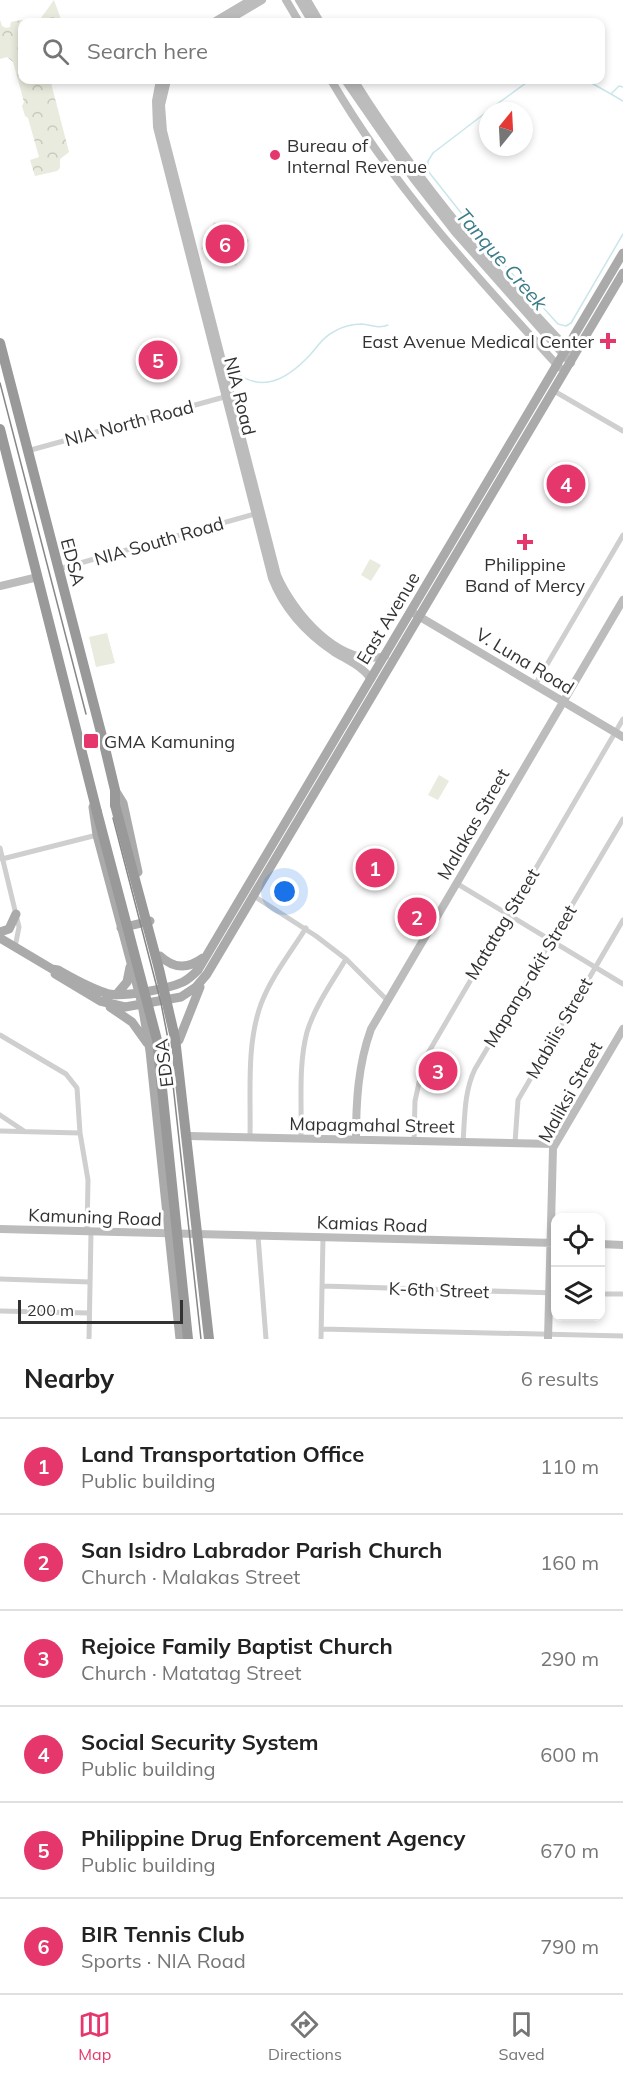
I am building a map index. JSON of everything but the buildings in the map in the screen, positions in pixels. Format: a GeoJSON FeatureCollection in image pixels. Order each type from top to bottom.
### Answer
{"type":"FeatureCollection","features":[{"type":"Feature","properties":{"kind":"highway","name":"EDSA"},"geometry":{"type":"LineString","coordinates":[[0,343],[115,790],[115,805],[175,1038],[210,1339]]}},
{"type":"Feature","properties":{"kind":"highway","name":"EDSA"},"geometry":{"type":"LineString","coordinates":[[0,429],[97,812],[158,1040],[188,1339]]}},
{"type":"Feature","properties":{"kind":"main road","name":"East Avenue"},"geometry":{"type":"LineString","coordinates":[[169,992],[184,995],[203,979],[214,963],[623,253]]}},
{"type":"Feature","properties":{"kind":"main road","name":"East Avenue"},"geometry":{"type":"LineString","coordinates":[[169,992],[188,984],[190,977],[209,954],[370,679],[416,614],[554,391],[623,273]]}},
{"type":"Feature","properties":{"kind":"main road","name":"EDSA"},"geometry":{"type":"LineString","coordinates":[[115,790],[123,802],[179,1040],[210,1339]]}},
{"type":"Feature","properties":{"kind":"main road","name":"EDSA"},"geometry":{"type":"LineString","coordinates":[[93,795],[93,815],[97,835],[142,1004],[150,1051],[180,1339]]}},
{"type":"Feature","properties":{"kind":"main road"},"geometry":{"type":"LineString","coordinates":[[0,932],[9,929],[16,914]]}},
{"type":"Feature","properties":{"kind":"main road"},"geometry":{"type":"LineString","coordinates":[[121,928],[150,921]]}},
{"type":"Feature","properties":{"kind":"main road"},"geometry":{"type":"LineString","coordinates":[[0,938],[132,1022],[141,1033],[150,1051]]}},
{"type":"Feature","properties":{"kind":"main road"},"geometry":{"type":"LineString","coordinates":[[160,956],[171,964],[182,967],[194,964],[209,954]]}},
{"type":"Feature","properties":{"kind":"main road"},"geometry":{"type":"LineString","coordinates":[[116,994],[128,980],[130,962]]}},
{"type":"Feature","properties":{"kind":"main road"},"geometry":{"type":"LineString","coordinates":[[52,969],[58,969],[99,990],[116,994],[169,992]]}},
{"type":"Feature","properties":{"kind":"main road"},"geometry":{"type":"LineString","coordinates":[[179,1040],[203,979]]}},
{"type":"Feature","properties":{"kind":"main road"},"geometry":{"type":"LineString","coordinates":[[100,1001],[119,1006],[142,1004],[169,992]]}},
{"type":"Feature","properties":{"kind":"street"},"geometry":{"type":"LineString","coordinates":[[221,18],[251,0]]}},
{"type":"Feature","properties":{"kind":"street"},"geometry":{"type":"LineString","coordinates":[[232,18],[262,0]]}},
{"type":"Feature","properties":{"kind":"street"},"geometry":{"type":"LineString","coordinates":[[286,0],[297,18]]}},
{"type":"Feature","properties":{"kind":"street"},"geometry":{"type":"LineString","coordinates":[[299,0],[310,18]]}},
{"type":"Feature","properties":{"kind":"street"},"geometry":{"type":"LineString","coordinates":[[307,0],[318,18]]}},
{"type":"Feature","properties":{"kind":"street","name":"NIA Road"},"geometry":{"type":"LineString","coordinates":[[159,84],[156,101],[157,127],[229,396]]}},
{"type":"Feature","properties":{"kind":"street","name":"NIA Road"},"geometry":{"type":"LineString","coordinates":[[166,84],[161,105],[164,130],[272,578],[284,604],[314,638],[360,667],[370,679]]}},
{"type":"Feature","properties":{"kind":"street"},"geometry":{"type":"LineString","coordinates":[[333,84],[406,193],[444,240],[564,373]]}},
{"type":"Feature","properties":{"kind":"street"},"geometry":{"type":"LineString","coordinates":[[348,84],[413,178],[484,266],[565,351]]}},
{"type":"Feature","properties":{"kind":"street"},"geometry":{"type":"LineString","coordinates":[[357,84],[442,207],[572,360]]}},
{"type":"Feature","properties":{"kind":"street"},"geometry":{"type":"LineString","coordinates":[[475,274],[484,266]]}},
{"type":"Feature","properties":{"kind":"street"},"geometry":{"type":"LineString","coordinates":[[554,391],[623,431]]}},
{"type":"Feature","properties":{"kind":"street","name":"NIA North Road"},"geometry":{"type":"LineString","coordinates":[[27,451],[229,396]]}},
{"type":"Feature","properties":{"kind":"street","name":"NIA Road"},"geometry":{"type":"LineString","coordinates":[[258,513],[277,575],[290,601],[304,618],[316,631],[354,655],[375,658],[385,656]]}},
{"type":"Feature","properties":{"kind":"street","name":"NIA South Road"},"geometry":{"type":"LineString","coordinates":[[58,570],[258,513]]}},
{"type":"Feature","properties":{"kind":"street"},"geometry":{"type":"LineString","coordinates":[[535,685],[623,535]]}},
{"type":"Feature","properties":{"kind":"street"},"geometry":{"type":"LineString","coordinates":[[0,586],[38,577]]}},
{"type":"Feature","properties":{"kind":"street","name":"Malakas Street"},"geometry":{"type":"LineString","coordinates":[[356,1139],[361,1059],[371,1029],[623,600]]}},
{"type":"Feature","properties":{"kind":"street","name":"V. Luna Road"},"geometry":{"type":"LineString","coordinates":[[416,614],[619,734]]}},
{"type":"Feature","properties":{"kind":"street","name":"Matatag Street"},"geometry":{"type":"LineString","coordinates":[[414,1141],[415,1101],[424,1060],[508,914],[619,734],[623,719]]}},
{"type":"Feature","properties":{"kind":"street","name":"Mapang-akit Street"},"geometry":{"type":"LineString","coordinates":[[463,1142],[469,1083],[475,1069],[623,819]]}},
{"type":"Feature","properties":{"kind":"street"},"geometry":{"type":"LineString","coordinates":[[1,859],[97,835]]}},
{"type":"Feature","properties":{"kind":"street"},"geometry":{"type":"LineString","coordinates":[[0,848],[19,927],[15,947]]}},
{"type":"Feature","properties":{"kind":"street"},"geometry":{"type":"LineString","coordinates":[[456,883],[623,984]]}},
{"type":"Feature","properties":{"kind":"street"},"geometry":{"type":"LineString","coordinates":[[254,896],[306,928],[346,959],[387,1000]]}},
{"type":"Feature","properties":{"kind":"street","name":"Mabilis Street"},"geometry":{"type":"LineString","coordinates":[[515,1143],[519,1100],[623,920]]}},
{"type":"Feature","properties":{"kind":"street"},"geometry":{"type":"LineString","coordinates":[[250,1137],[252,1061],[257,1016],[273,981],[306,928]]}},
{"type":"Feature","properties":{"kind":"street"},"geometry":{"type":"LineString","coordinates":[[301,1138],[304,1050],[308,1032],[315,1012],[346,959]]}},
{"type":"Feature","properties":{"kind":"street","name":"Maliksi Street"},"geometry":{"type":"LineString","coordinates":[[553,1213],[552,1152],[554,1144],[623,1029]]}},
{"type":"Feature","properties":{"kind":"street"},"geometry":{"type":"LineString","coordinates":[[0,1035],[71,1078],[77,1088],[80,1133],[88,1180],[89,1339]]}},
{"type":"Feature","properties":{"kind":"street"},"geometry":{"type":"LineString","coordinates":[[0,1115],[24,1131]]}},
{"type":"Feature","properties":{"kind":"street"},"geometry":{"type":"LineString","coordinates":[[0,1131],[80,1133]]}},
{"type":"Feature","properties":{"kind":"street","name":"Mapagmahal Street"},"geometry":{"type":"LineString","coordinates":[[189,1136],[554,1144]]}},
{"type":"Feature","properties":{"kind":"street","name":"Kamuning Road"},"geometry":{"type":"LineString","coordinates":[[0,1229],[188,1234]]}},
{"type":"Feature","properties":{"kind":"street","name":"Kamias Road"},"geometry":{"type":"LineString","coordinates":[[188,1234],[551,1243]]}},
{"type":"Feature","properties":{"kind":"street"},"geometry":{"type":"LineString","coordinates":[[258,1236],[266,1339]]}},
{"type":"Feature","properties":{"kind":"street"},"geometry":{"type":"LineString","coordinates":[[321,1339],[322,1237]]}},
{"type":"Feature","properties":{"kind":"street"},"geometry":{"type":"LineString","coordinates":[[605,1244],[623,1245]]}},
{"type":"Feature","properties":{"kind":"street"},"geometry":{"type":"LineString","coordinates":[[0,1279],[90,1282]]}},
{"type":"Feature","properties":{"kind":"street","name":"K-6th Street"},"geometry":{"type":"LineString","coordinates":[[322,1287],[551,1293]]}},
{"type":"Feature","properties":{"kind":"street"},"geometry":{"type":"LineString","coordinates":[[605,1294],[623,1294]]}},
{"type":"Feature","properties":{"kind":"street","name":"Maliksi Street"},"geometry":{"type":"LineString","coordinates":[[548,1337],[551,1304]]}},
{"type":"Feature","properties":{"kind":"street"},"geometry":{"type":"LineString","coordinates":[[0,1311],[89,1313]]}},
{"type":"Feature","properties":{"kind":"street"},"geometry":{"type":"LineString","coordinates":[[321,1329],[548,1337],[623,1336]]}},
{"type":"Feature","properties":{"kind":"green space"},"geometry":{"type":"Polygon","coordinates":[[[54,0],[61,18],[41,18],[54,0]]]}},
{"type":"Feature","properties":{"kind":"green space"},"geometry":{"type":"Polygon","coordinates":[[[0,20],[2,26],[6,28],[10,27],[11,22],[18,21],[18,80],[13,62],[7,57],[0,59],[0,20]]]}},
{"type":"Feature","properties":{"kind":"green space"},"geometry":{"type":"Polygon","coordinates":[[[19,84],[51,84],[69,152],[60,159],[60,168],[57,171],[35,176],[30,160],[39,157],[28,118],[22,106],[24,102],[19,84]]]}},
{"type":"Feature","properties":{"kind":"green space"},"geometry":{"type":"Polygon","coordinates":[[[214,222],[249,240],[236,266],[201,249],[214,222]]]}},
{"type":"Feature","properties":{"kind":"green space"},"geometry":{"type":"Polygon","coordinates":[[[370,559],[381,565],[371,581],[361,575],[370,559]]]}},
{"type":"Feature","properties":{"kind":"green space"},"geometry":{"type":"Polygon","coordinates":[[[107,633],[115,663],[96,667],[89,637],[107,633]]]}},
{"type":"Feature","properties":{"kind":"green space"},"geometry":{"type":"Polygon","coordinates":[[[439,775],[449,781],[438,800],[428,795],[439,775]]]}},
{"type":"Feature","properties":{"kind":"waterway","name":"Tanque Creek"},"geometry":{"type":"LineString","coordinates":[[500,102],[525,84]]}},
{"type":"Feature","properties":{"kind":"waterway","name":"Tanque Creek"},"geometry":{"type":"LineString","coordinates":[[593,84],[611,94]]}},
{"type":"Feature","properties":{"kind":"waterway","name":"Tanque Creek"},"geometry":{"type":"LineString","coordinates":[[623,87],[619,86],[611,94],[623,101]]}},
{"type":"Feature","properties":{"kind":"waterway","name":"Tanque Creek"},"geometry":{"type":"LineString","coordinates":[[479,118],[433,153],[428,161],[428,171],[488,247],[558,324],[566,326],[571,323],[623,234]]}},
{"type":"Feature","properties":{"kind":"waterway","name":"Tanque Creek"},"geometry":{"type":"LineString","coordinates":[[234,371],[254,382],[274,381],[301,364],[331,333],[359,324],[378,327],[388,325]]}},
{"type":"Feature","properties":{"kind":"tram line"},"geometry":{"type":"LineString","coordinates":[[0,383],[86,714]]}},
{"type":"Feature","properties":{"kind":"tram line"},"geometry":{"type":"LineString","coordinates":[[113,818],[161,1003],[168,1039],[201,1339]]}},
{"type":"Feature","properties":{"kind":"place","name":"Bureau of Internal Revenue"},"geometry":{"type":"Point","coordinates":[275,155]}},
{"type":"Feature","properties":{"kind":"place","name":"BIR Tennis Club"},"geometry":{"type":"Point","coordinates":[225,244]}},
{"type":"Feature","properties":{"kind":"place","name":"East Avenue Medical Center"},"geometry":{"type":"Point","coordinates":[608,341]}},
{"type":"Feature","properties":{"kind":"place","name":"Philippine Drug Enforcement Agency"},"geometry":{"type":"Point","coordinates":[158,360]}},
{"type":"Feature","properties":{"kind":"place","name":"Social Security System"},"geometry":{"type":"Point","coordinates":[566,484]}},
{"type":"Feature","properties":{"kind":"place","name":"Philippine Band of Mercy"},"geometry":{"type":"Point","coordinates":[525,542]}},
{"type":"Feature","properties":{"kind":"place","name":"GMA Kamuning"},"geometry":{"type":"Point","coordinates":[91,741]}},
{"type":"Feature","properties":{"kind":"place","name":"Land Transportation Office"},"geometry":{"type":"Point","coordinates":[375,868]}},
{"type":"Feature","properties":{"kind":"place","name":"San Isidro Labrador Parish Church"},"geometry":{"type":"Point","coordinates":[417,917]}},
{"type":"Feature","properties":{"kind":"place","name":"Rejoice Family Baptist Church"},"geometry":{"type":"Point","coordinates":[438,1071]}}]}
